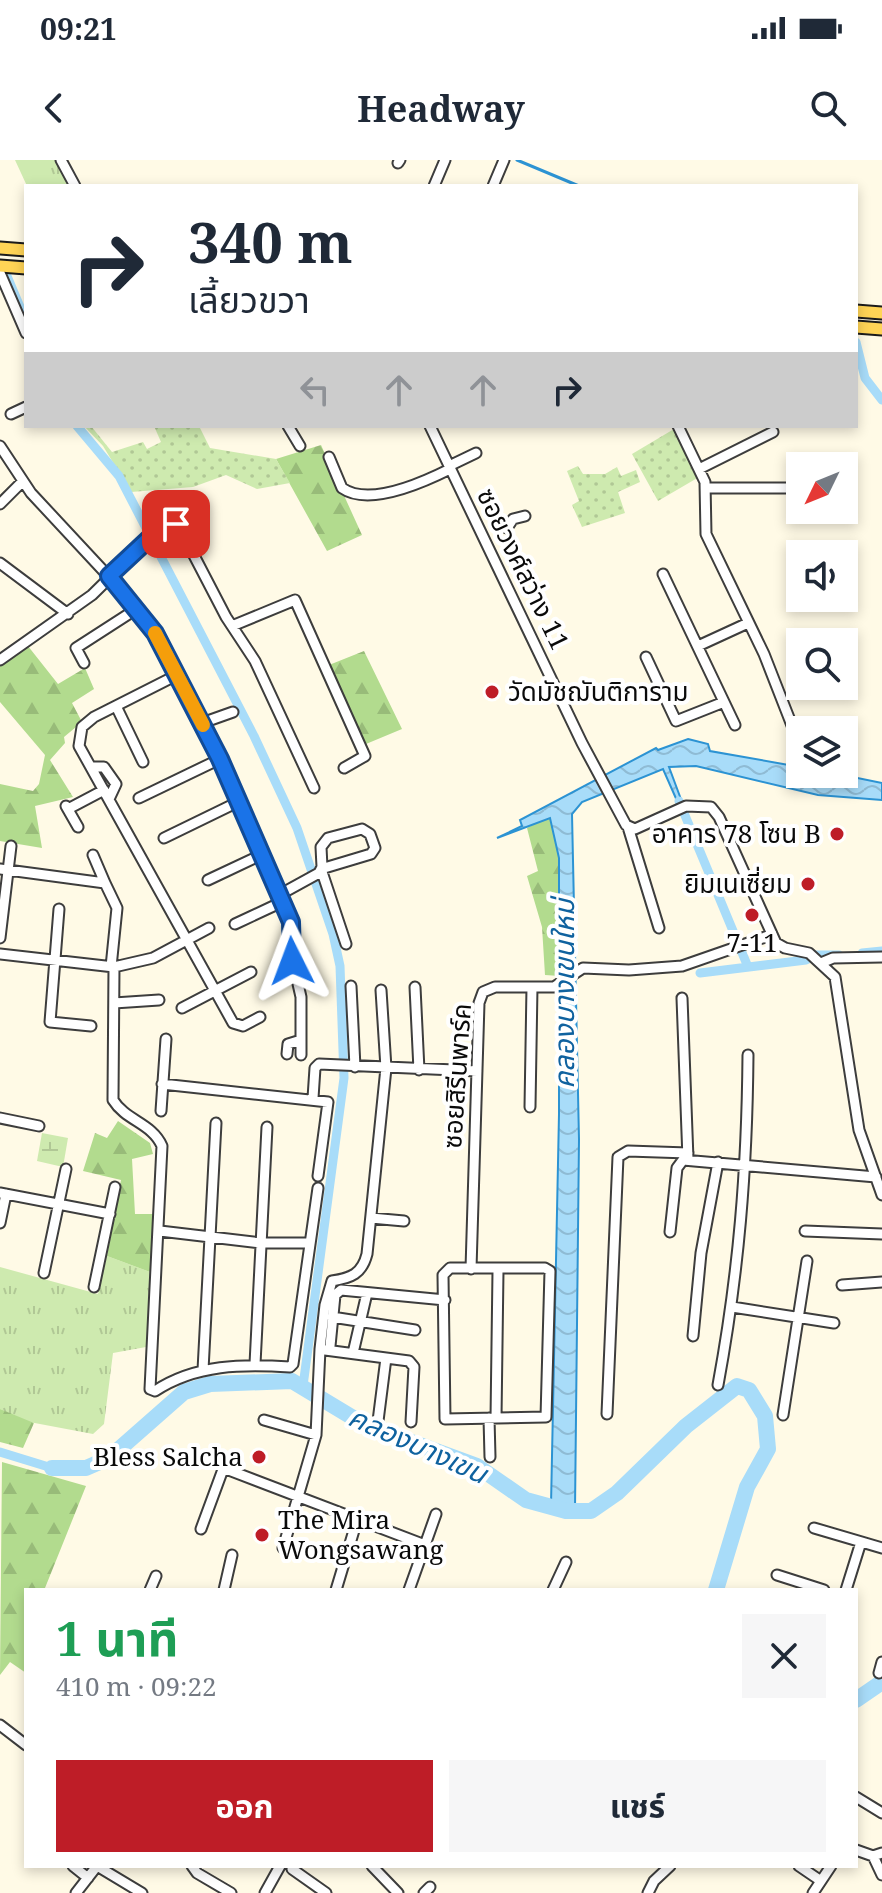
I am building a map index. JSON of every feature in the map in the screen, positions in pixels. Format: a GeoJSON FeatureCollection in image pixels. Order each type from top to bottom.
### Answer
{"type":"FeatureCollection","features":[{"type":"Feature","properties":{"kind":"main road"},"geometry":{"type":"LineString","coordinates":[[0,248],[24,250]]}},
{"type":"Feature","properties":{"kind":"main road"},"geometry":{"type":"LineString","coordinates":[[0,266],[24,268]]}},
{"type":"Feature","properties":{"kind":"main road"},"geometry":{"type":"LineString","coordinates":[[858,311],[882,313]]}},
{"type":"Feature","properties":{"kind":"main road"},"geometry":{"type":"LineString","coordinates":[[858,327],[882,329]]}},
{"type":"Feature","properties":{"kind":"street"},"geometry":{"type":"LineString","coordinates":[[61,160],[74,184]]}},
{"type":"Feature","properties":{"kind":"street"},"geometry":{"type":"LineString","coordinates":[[435,184],[445,160]]}},
{"type":"Feature","properties":{"kind":"street"},"geometry":{"type":"LineString","coordinates":[[494,184],[504,160]]}},
{"type":"Feature","properties":{"kind":"street"},"geometry":{"type":"LineString","coordinates":[[0,273],[24,328]]}},
{"type":"Feature","properties":{"kind":"street"},"geometry":{"type":"LineString","coordinates":[[11,414],[24,408]]}},
{"type":"Feature","properties":{"kind":"street"},"geometry":{"type":"LineString","coordinates":[[289,428],[300,446]]}},
{"type":"Feature","properties":{"kind":"street","name":"ซอยวงศ์สว่าง 11"},"geometry":{"type":"LineString","coordinates":[[431,428],[582,743],[598,767],[628,827],[659,928]]}},
{"type":"Feature","properties":{"kind":"street"},"geometry":{"type":"LineString","coordinates":[[679,428],[706,488],[706,534],[774,678],[789,716]]}},
{"type":"Feature","properties":{"kind":"street"},"geometry":{"type":"LineString","coordinates":[[699,469],[773,432]]}},
{"type":"Feature","properties":{"kind":"street"},"geometry":{"type":"LineString","coordinates":[[1,450],[23,481],[138,608],[220,759],[294,937],[290,949],[301,997],[301,1055]]}},
{"type":"Feature","properties":{"kind":"street"},"geometry":{"type":"LineString","coordinates":[[329,457],[342,488],[361,494],[409,489],[476,453]]}},
{"type":"Feature","properties":{"kind":"street"},"geometry":{"type":"LineString","coordinates":[[0,504],[23,481]]}},
{"type":"Feature","properties":{"kind":"street"},"geometry":{"type":"LineString","coordinates":[[706,488],[786,488]]}},
{"type":"Feature","properties":{"kind":"street"},"geometry":{"type":"LineString","coordinates":[[507,528],[513,519],[525,516]]}},
{"type":"Feature","properties":{"kind":"street"},"geometry":{"type":"LineString","coordinates":[[0,660],[68,614],[151,537],[175,521],[232,626],[255,661],[314,788]]}},
{"type":"Feature","properties":{"kind":"street"},"geometry":{"type":"LineString","coordinates":[[0,563],[68,614]]}},
{"type":"Feature","properties":{"kind":"street"},"geometry":{"type":"LineString","coordinates":[[663,574],[735,725]]}},
{"type":"Feature","properties":{"kind":"street"},"geometry":{"type":"LineString","coordinates":[[232,626],[295,600],[365,756],[344,768]]}},
{"type":"Feature","properties":{"kind":"street"},"geometry":{"type":"LineString","coordinates":[[84,663],[76,648],[138,608]]}},
{"type":"Feature","properties":{"kind":"street"},"geometry":{"type":"LineString","coordinates":[[698,646],[748,623]]}},
{"type":"Feature","properties":{"kind":"street"},"geometry":{"type":"LineString","coordinates":[[646,657],[676,721],[724,702]]}},
{"type":"Feature","properties":{"kind":"street"},"geometry":{"type":"LineString","coordinates":[[78,827],[67,806],[106,795],[116,784],[104,767],[91,767],[78,737],[82,727],[94,717],[177,675]]}},
{"type":"Feature","properties":{"kind":"street"},"geometry":{"type":"LineString","coordinates":[[116,706],[143,762]]}},
{"type":"Feature","properties":{"kind":"street"},"geometry":{"type":"LineString","coordinates":[[202,723],[233,712]]}},
{"type":"Feature","properties":{"kind":"street"},"geometry":{"type":"LineString","coordinates":[[139,798],[220,759]]}},
{"type":"Feature","properties":{"kind":"street"},"geometry":{"type":"LineString","coordinates":[[106,795],[237,1026],[260,1017]]}},
{"type":"Feature","properties":{"kind":"street"},"geometry":{"type":"LineString","coordinates":[[164,838],[238,802]]}},
{"type":"Feature","properties":{"kind":"street"},"geometry":{"type":"LineString","coordinates":[[628,827],[635,829],[682,808],[705,806],[715,811],[771,935],[785,948],[815,958],[882,957]]}},
{"type":"Feature","properties":{"kind":"street"},"geometry":{"type":"LineString","coordinates":[[235,924],[321,869],[371,854],[375,848],[370,834],[362,829],[328,838],[321,847],[321,869],[346,944]]}},
{"type":"Feature","properties":{"kind":"street"},"geometry":{"type":"LineString","coordinates":[[0,938],[4,869],[11,846]]}},
{"type":"Feature","properties":{"kind":"street"},"geometry":{"type":"LineString","coordinates":[[93,855],[117,908],[113,967],[113,1100],[121,1113],[157,1133],[162,1146],[150,1389],[155,1391],[173,1379],[203,1370],[255,1364],[290,1367],[296,1359],[318,1188]]}},
{"type":"Feature","properties":{"kind":"street"},"geometry":{"type":"LineString","coordinates":[[208,880],[261,855]]}},
{"type":"Feature","properties":{"kind":"street"},"geometry":{"type":"LineString","coordinates":[[4,869],[105,883]]}},
{"type":"Feature","properties":{"kind":"street"},"geometry":{"type":"LineString","coordinates":[[59,909],[50,1022],[91,1026]]}},
{"type":"Feature","properties":{"kind":"street"},"geometry":{"type":"LineString","coordinates":[[0,954],[113,967],[153,958],[209,928]]}},
{"type":"Feature","properties":{"kind":"street","name":"ซอยสิรีนพาร์ค"},"geometry":{"type":"LineString","coordinates":[[471,1269],[479,1003],[483,992],[495,987],[554,987],[576,970],[682,966],[771,935]]}},
{"type":"Feature","properties":{"kind":"street"},"geometry":{"type":"LineString","coordinates":[[815,958],[835,977],[859,1130],[882,1195]]}},
{"type":"Feature","properties":{"kind":"street"},"geometry":{"type":"LineString","coordinates":[[182,1008],[251,972]]}},
{"type":"Feature","properties":{"kind":"street"},"geometry":{"type":"LineString","coordinates":[[351,986],[355,1067]]}},
{"type":"Feature","properties":{"kind":"street"},"geometry":{"type":"LineString","coordinates":[[415,987],[419,1070]]}},
{"type":"Feature","properties":{"kind":"street"},"geometry":{"type":"LineString","coordinates":[[530,1107],[532,987]]}},
{"type":"Feature","properties":{"kind":"street"},"geometry":{"type":"LineString","coordinates":[[325,1348],[331,1282],[356,1274],[364,1267],[386,1068],[381,990]]}},
{"type":"Feature","properties":{"kind":"street"},"geometry":{"type":"LineString","coordinates":[[682,998],[688,1156]]}},
{"type":"Feature","properties":{"kind":"street"},"geometry":{"type":"LineString","coordinates":[[114,1003],[159,1000]]}},
{"type":"Feature","properties":{"kind":"street"},"geometry":{"type":"LineString","coordinates":[[161,1111],[166,1039]]}},
{"type":"Feature","properties":{"kind":"street"},"geometry":{"type":"LineString","coordinates":[[287,1054],[288,1044],[301,1040]]}},
{"type":"Feature","properties":{"kind":"street"},"geometry":{"type":"LineString","coordinates":[[718,1385],[732,1307],[747,1166],[748,1055]]}},
{"type":"Feature","properties":{"kind":"street"},"geometry":{"type":"LineString","coordinates":[[313,1098],[316,1066],[477,1071]]}},
{"type":"Feature","properties":{"kind":"street"},"geometry":{"type":"LineString","coordinates":[[162,1084],[313,1098],[329,1103],[318,1176]]}},
{"type":"Feature","properties":{"kind":"street"},"geometry":{"type":"LineString","coordinates":[[0,1118],[39,1126]]}},
{"type":"Feature","properties":{"kind":"street"},"geometry":{"type":"LineString","coordinates":[[203,1370],[216,1123]]}},
{"type":"Feature","properties":{"kind":"street"},"geometry":{"type":"LineString","coordinates":[[255,1364],[267,1127]]}},
{"type":"Feature","properties":{"kind":"street"},"geometry":{"type":"LineString","coordinates":[[607,1414],[618,1157],[628,1151],[688,1156],[747,1166],[876,1177]]}},
{"type":"Feature","properties":{"kind":"street"},"geometry":{"type":"LineString","coordinates":[[670,1232],[678,1164],[688,1156]]}},
{"type":"Feature","properties":{"kind":"street"},"geometry":{"type":"LineString","coordinates":[[693,1336],[703,1239],[718,1162]]}},
{"type":"Feature","properties":{"kind":"street"},"geometry":{"type":"LineString","coordinates":[[44,1273],[66,1169]]}},
{"type":"Feature","properties":{"kind":"street"},"geometry":{"type":"LineString","coordinates":[[94,1287],[115,1187]]}},
{"type":"Feature","properties":{"kind":"street"},"geometry":{"type":"LineString","coordinates":[[0,1223],[3,1193],[110,1214]]}},
{"type":"Feature","properties":{"kind":"street"},"geometry":{"type":"LineString","coordinates":[[371,1218],[404,1221]]}},
{"type":"Feature","properties":{"kind":"street"},"geometry":{"type":"LineString","coordinates":[[160,1231],[261,1243],[309,1243]]}},
{"type":"Feature","properties":{"kind":"street"},"geometry":{"type":"LineString","coordinates":[[805,1231],[882,1234]]}},
{"type":"Feature","properties":{"kind":"street"},"geometry":{"type":"LineString","coordinates":[[783,1415],[807,1261]]}},
{"type":"Feature","properties":{"kind":"street"},"geometry":{"type":"LineString","coordinates":[[545,1268],[551,1276],[546,1417],[449,1422],[442,1414],[446,1271],[471,1269],[545,1268]]}},
{"type":"Feature","properties":{"kind":"street"},"geometry":{"type":"LineString","coordinates":[[490,1457],[498,1271]]}},
{"type":"Feature","properties":{"kind":"street"},"geometry":{"type":"LineString","coordinates":[[842,1285],[882,1282]]}},
{"type":"Feature","properties":{"kind":"street"},"geometry":{"type":"LineString","coordinates":[[283,1548],[316,1435],[319,1366],[335,1295],[339,1291],[445,1300]]}},
{"type":"Feature","properties":{"kind":"street"},"geometry":{"type":"LineString","coordinates":[[353,1353],[367,1293]]}},
{"type":"Feature","properties":{"kind":"street"},"geometry":{"type":"LineString","coordinates":[[732,1307],[834,1323]]}},
{"type":"Feature","properties":{"kind":"street"},"geometry":{"type":"LineString","coordinates":[[332,1317],[415,1330]]}},
{"type":"Feature","properties":{"kind":"street"},"geometry":{"type":"LineString","coordinates":[[325,1348],[409,1361],[414,1367],[411,1422]]}},
{"type":"Feature","properties":{"kind":"street"},"geometry":{"type":"LineString","coordinates":[[378,1421],[386,1358]]}},
{"type":"Feature","properties":{"kind":"street"},"geometry":{"type":"LineString","coordinates":[[264,1420],[316,1435]]}},
{"type":"Feature","properties":{"kind":"street"},"geometry":{"type":"LineString","coordinates":[[201,1529],[224,1470],[358,1517],[425,1545]]}},
{"type":"Feature","properties":{"kind":"street"},"geometry":{"type":"LineString","coordinates":[[410,1588],[436,1514]]}},
{"type":"Feature","properties":{"kind":"street"},"geometry":{"type":"LineString","coordinates":[[337,1588],[358,1517]]}},
{"type":"Feature","properties":{"kind":"street"},"geometry":{"type":"LineString","coordinates":[[814,1528],[882,1548]]}},
{"type":"Feature","properties":{"kind":"street"},"geometry":{"type":"LineString","coordinates":[[847,1588],[861,1542]]}},
{"type":"Feature","properties":{"kind":"street"},"geometry":{"type":"LineString","coordinates":[[224,1588],[232,1555]]}},
{"type":"Feature","properties":{"kind":"street"},"geometry":{"type":"LineString","coordinates":[[554,1588],[566,1562]]}},
{"type":"Feature","properties":{"kind":"street"},"geometry":{"type":"LineString","coordinates":[[777,1575],[818,1588]]}},
{"type":"Feature","properties":{"kind":"street"},"geometry":{"type":"LineString","coordinates":[[151,1588],[156,1576]]}},
{"type":"Feature","properties":{"kind":"street"},"geometry":{"type":"LineString","coordinates":[[879,1673],[882,1662]]}},
{"type":"Feature","properties":{"kind":"street"},"geometry":{"type":"LineString","coordinates":[[0,1725],[24,1743]]}},
{"type":"Feature","properties":{"kind":"street"},"geometry":{"type":"LineString","coordinates":[[858,1798],[882,1813]]}},
{"type":"Feature","properties":{"kind":"street"},"geometry":{"type":"LineString","coordinates":[[877,1854],[882,1875]]}},
{"type":"Feature","properties":{"kind":"street"},"geometry":{"type":"LineString","coordinates":[[76,1868],[88,1878]]}},
{"type":"Feature","properties":{"kind":"street"},"geometry":{"type":"LineString","coordinates":[[76,1893],[96,1868]]}},
{"type":"Feature","properties":{"kind":"street"},"geometry":{"type":"LineString","coordinates":[[100,1868],[142,1893]]}},
{"type":"Feature","properties":{"kind":"street"},"geometry":{"type":"LineString","coordinates":[[193,1868],[231,1893]]}},
{"type":"Feature","properties":{"kind":"street"},"geometry":{"type":"LineString","coordinates":[[265,1893],[279,1868]]}},
{"type":"Feature","properties":{"kind":"street"},"geometry":{"type":"LineString","coordinates":[[374,1868],[398,1893]]}},
{"type":"Feature","properties":{"kind":"street"},"geometry":{"type":"LineString","coordinates":[[648,1893],[654,1881],[668,1868]]}},
{"type":"Feature","properties":{"kind":"street"},"geometry":{"type":"LineString","coordinates":[[801,1868],[820,1888],[830,1868]]}},
{"type":"Feature","properties":{"kind":"street"},"geometry":{"type":"LineString","coordinates":[[292,1869],[326,1893]]}},
{"type":"Feature","properties":{"kind":"green space"},"geometry":{"type":"Polygon","coordinates":[[[15,160],[56,160],[69,184],[26,184],[15,160]]]}},
{"type":"Feature","properties":{"kind":"green space"},"geometry":{"type":"Polygon","coordinates":[[[86,428],[93,428],[112,452],[143,442],[147,449],[161,442],[155,428],[200,428],[210,448],[276,459],[290,483],[257,489],[226,475],[193,487],[131,492],[103,446],[86,428]]]}},
{"type":"Feature","properties":{"kind":"green space"},"geometry":{"type":"Polygon","coordinates":[[[674,429],[699,477],[658,501],[632,454],[674,429]]]}},
{"type":"Feature","properties":{"kind":"green space"},"geometry":{"type":"Polygon","coordinates":[[[321,445],[362,535],[327,551],[276,459],[321,445]]]}},
{"type":"Feature","properties":{"kind":"green space"},"geometry":{"type":"Polygon","coordinates":[[[578,466],[583,474],[605,474],[617,467],[621,476],[636,470],[640,482],[618,492],[625,513],[582,527],[572,505],[579,501],[567,471],[578,466]]]}},
{"type":"Feature","properties":{"kind":"green space"},"geometry":{"type":"Polygon","coordinates":[[[24,641],[58,684],[85,668],[94,689],[72,703],[82,722],[64,737],[65,743],[50,760],[73,797],[35,806],[42,848],[0,841],[0,784],[33,791],[39,784],[45,755],[0,702],[0,657],[24,641]]]}},
{"type":"Feature","properties":{"kind":"green space"},"geometry":{"type":"Polygon","coordinates":[[[364,651],[402,729],[366,744],[329,665],[364,651]]]}},
{"type":"Feature","properties":{"kind":"green space"},"geometry":{"type":"Polygon","coordinates":[[[551,818],[559,858],[560,976],[545,975],[542,927],[527,876],[538,871],[527,828],[551,818]]]}},
{"type":"Feature","properties":{"kind":"green space"},"geometry":{"type":"Polygon","coordinates":[[[118,1121],[150,1143],[153,1154],[132,1159],[135,1214],[153,1214],[150,1272],[107,1256],[121,1180],[83,1171],[95,1133],[107,1138],[118,1121]]]}},
{"type":"Feature","properties":{"kind":"green space"},"geometry":{"type":"Polygon","coordinates":[[[42,1133],[68,1138],[63,1167],[37,1161],[42,1133]]]}},
{"type":"Feature","properties":{"kind":"green space"},"geometry":{"type":"Polygon","coordinates":[[[107,1256],[150,1272],[146,1347],[113,1353],[104,1424],[93,1434],[24,1421],[0,1409],[0,1267],[98,1294],[107,1256]]]}},
{"type":"Feature","properties":{"kind":"green space"},"geometry":{"type":"Polygon","coordinates":[[[0,1409],[34,1423],[23,1448],[0,1442],[0,1409]]]}},
{"type":"Feature","properties":{"kind":"green space"},"geometry":{"type":"Polygon","coordinates":[[[2,1462],[86,1486],[45,1588],[24,1588],[24,1672],[10,1662],[0,1675],[2,1462]]]}},
{"type":"Feature","properties":{"kind":"water","name":"คลองบางเขนใหม่"},"geometry":{"type":"Polygon","coordinates":[[[688,739],[708,744],[710,751],[786,765],[786,787],[696,766],[669,767],[682,802],[678,803],[663,769],[582,802],[572,814],[579,1139],[575,1510],[551,1505],[559,1114],[559,858],[550,818],[497,838],[522,826],[520,820],[656,748],[658,750],[688,739]]]}},
{"type":"Feature","properties":{"kind":"water","name":"คลองบางเขนใหม่"},"geometry":{"type":"Polygon","coordinates":[[[858,778],[882,783],[882,800],[818,795],[789,788],[858,788],[858,778]]]}},
{"type":"Feature","properties":{"kind":"waterway"},"geometry":{"type":"LineString","coordinates":[[517,160],[574,184]]}},
{"type":"Feature","properties":{"kind":"waterway"},"geometry":{"type":"LineString","coordinates":[[7,276],[24,316]]}},
{"type":"Feature","properties":{"kind":"waterway"},"geometry":{"type":"LineString","coordinates":[[858,350],[865,378],[882,400]]}},
{"type":"Feature","properties":{"kind":"waterway"},"geometry":{"type":"LineString","coordinates":[[79,428],[119,476],[254,736],[297,828],[333,934],[340,966],[344,1078],[303,1386]]}},
{"type":"Feature","properties":{"kind":"waterway"},"geometry":{"type":"LineString","coordinates":[[679,801],[748,967]]}},
{"type":"Feature","properties":{"kind":"waterway"},"geometry":{"type":"LineString","coordinates":[[862,953],[882,951]]}},
{"type":"Feature","properties":{"kind":"waterway"},"geometry":{"type":"LineString","coordinates":[[700,973],[806,960],[816,955],[839,955]]}},
{"type":"Feature","properties":{"kind":"waterway","name":"คลองบางเขน"},"geometry":{"type":"LineString","coordinates":[[52,1468],[86,1468],[109,1458],[184,1392],[210,1384],[292,1381],[365,1425],[477,1466],[526,1500],[566,1511],[591,1511],[617,1493],[686,1426],[737,1386],[749,1390],[765,1416],[768,1449],[747,1487],[717,1588]]}},
{"type":"Feature","properties":{"kind":"waterway","name":"คลองบางเขน"},"geometry":{"type":"LineString","coordinates":[[0,1452],[52,1468]]}},
{"type":"Feature","properties":{"kind":"waterway","name":"คลองบางเขน"},"geometry":{"type":"LineString","coordinates":[[858,1699],[882,1682]]}},
{"type":"Feature","properties":{"kind":"slow traffic"},"geometry":{"type":"LineString","coordinates":[[155,633],[203,725]]}},
{"type":"Feature","properties":{"kind":"place","name":"วัดมัชฌันติการาม"},"geometry":{"type":"Point","coordinates":[492,692]}},
{"type":"Feature","properties":{"kind":"place","name":"อาคาร 78 โซน B"},"geometry":{"type":"Point","coordinates":[837,834]}},
{"type":"Feature","properties":{"kind":"place","name":"ยิมเนเซี่ยม"},"geometry":{"type":"Point","coordinates":[808,884]}},
{"type":"Feature","properties":{"kind":"place","name":"7-11"},"geometry":{"type":"Point","coordinates":[752,915]}},
{"type":"Feature","properties":{"kind":"place","name":"Bless Salcha"},"geometry":{"type":"Point","coordinates":[259,1457]}},
{"type":"Feature","properties":{"kind":"place","name":"The Mira Wongsawang"},"geometry":{"type":"Point","coordinates":[262,1535]}},
{"type":"Feature","properties":{"kind":"route"},"geometry":{"type":"LineString","coordinates":[[176,524],[154,534],[109,576],[138,608],[155,633],[220,759],[291,922],[294,937],[290,949],[292,961]]}}]}
